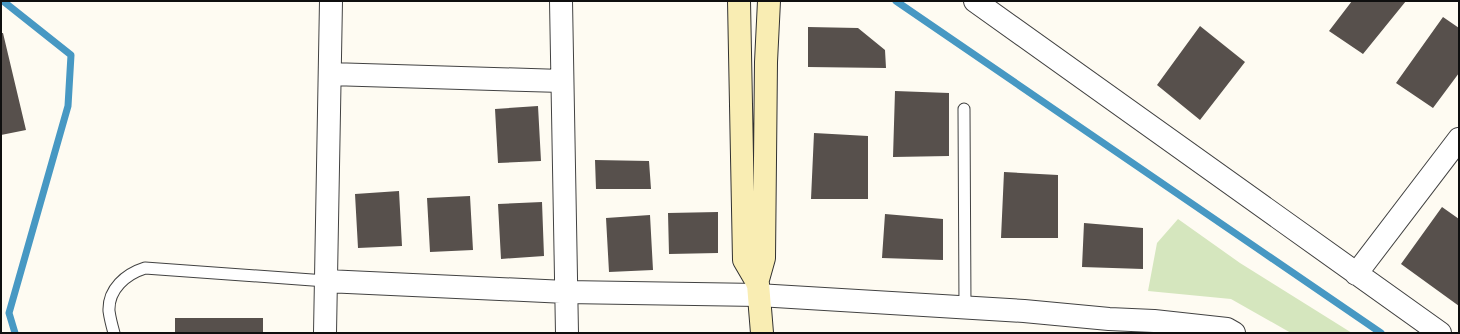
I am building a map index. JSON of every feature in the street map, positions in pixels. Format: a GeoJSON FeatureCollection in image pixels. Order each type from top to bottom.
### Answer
{"type":"FeatureCollection","features":[{"type":"Feature","properties":{"kind":"street"},"geometry":{"type":"LineString","coordinates":[[325,333],[331,1]]}},
{"type":"Feature","properties":{"kind":"street"},"geometry":{"type":"LineString","coordinates":[[561,1],[567,333]]}},
{"type":"Feature","properties":{"kind":"street"},"geometry":{"type":"LineString","coordinates":[[738,1],[744,260],[758,289]]}},
{"type":"Feature","properties":{"kind":"street"},"geometry":{"type":"LineString","coordinates":[[762,333],[758,289],[764,258],[766,62],[769,1]]}},
{"type":"Feature","properties":{"kind":"street"},"geometry":{"type":"LineString","coordinates":[[975,1],[1440,333]]}},
{"type":"Feature","properties":{"kind":"street"},"geometry":{"type":"LineString","coordinates":[[330,74],[562,81]]}},
{"type":"Feature","properties":{"kind":"street"},"geometry":{"type":"LineString","coordinates":[[1356,274],[1459,139]]}},
{"type":"Feature","properties":{"kind":"street"},"geometry":{"type":"LineString","coordinates":[[326,281],[566,292],[758,289],[965,308],[1024,311],[1108,326],[1154,321],[1227,329],[1234,333]]}},
{"type":"Feature","properties":{"kind":"lane"},"geometry":{"type":"LineString","coordinates":[[964,109],[965,308]]}},
{"type":"Feature","properties":{"kind":"lane"},"geometry":{"type":"LineString","coordinates":[[114,333],[109,310],[110,300],[114,290],[127,275],[145,268],[326,281]]}},
{"type":"Feature","properties":{"kind":"green space"},"geometry":{"type":"Polygon","coordinates":[[[1178,219],[1240,263],[1352,333],[1291,333],[1231,299],[1148,291],[1157,243],[1178,219]]]}},
{"type":"Feature","properties":{"kind":"building"},"geometry":{"type":"Polygon","coordinates":[[[1352,1],[1406,1],[1363,54],[1329,31],[1352,1]]]}},
{"type":"Feature","properties":{"kind":"building"},"geometry":{"type":"Polygon","coordinates":[[[1443,17],[1459,28],[1459,73],[1433,108],[1396,83],[1443,17]]]}},
{"type":"Feature","properties":{"kind":"building"},"geometry":{"type":"Polygon","coordinates":[[[1200,26],[1245,62],[1200,120],[1157,85],[1200,26]]]}},
{"type":"Feature","properties":{"kind":"building"},"geometry":{"type":"Polygon","coordinates":[[[808,27],[858,28],[885,50],[886,68],[808,67],[808,27]]]}},
{"type":"Feature","properties":{"kind":"building"},"geometry":{"type":"Polygon","coordinates":[[[1,33],[3,33],[26,130],[1,135],[1,33]]]}},
{"type":"Feature","properties":{"kind":"building"},"geometry":{"type":"Polygon","coordinates":[[[895,91],[949,93],[949,156],[893,157],[895,91]]]}},
{"type":"Feature","properties":{"kind":"building"},"geometry":{"type":"Polygon","coordinates":[[[538,106],[541,161],[498,163],[495,109],[538,106]]]}},
{"type":"Feature","properties":{"kind":"building"},"geometry":{"type":"Polygon","coordinates":[[[814,133],[868,136],[868,199],[811,199],[814,133]]]}},
{"type":"Feature","properties":{"kind":"building"},"geometry":{"type":"Polygon","coordinates":[[[595,160],[649,161],[651,189],[596,189],[595,160]]]}},
{"type":"Feature","properties":{"kind":"building"},"geometry":{"type":"Polygon","coordinates":[[[1004,172],[1058,175],[1058,238],[1001,238],[1004,172]]]}},
{"type":"Feature","properties":{"kind":"building"},"geometry":{"type":"Polygon","coordinates":[[[399,191],[402,246],[358,248],[355,194],[399,191]]]}},
{"type":"Feature","properties":{"kind":"building"},"geometry":{"type":"Polygon","coordinates":[[[470,196],[473,250],[430,252],[427,198],[470,196]]]}},
{"type":"Feature","properties":{"kind":"building"},"geometry":{"type":"Polygon","coordinates":[[[542,202],[544,256],[501,259],[498,204],[542,202]]]}},
{"type":"Feature","properties":{"kind":"building"},"geometry":{"type":"Polygon","coordinates":[[[1442,207],[1459,219],[1459,306],[1401,264],[1442,207]]]}},
{"type":"Feature","properties":{"kind":"building"},"geometry":{"type":"Polygon","coordinates":[[[718,212],[718,253],[669,254],[668,213],[718,212]]]}},
{"type":"Feature","properties":{"kind":"building"},"geometry":{"type":"Polygon","coordinates":[[[885,214],[943,219],[943,260],[882,258],[885,214]]]}},
{"type":"Feature","properties":{"kind":"building"},"geometry":{"type":"Polygon","coordinates":[[[650,215],[653,270],[609,272],[606,218],[650,215]]]}},
{"type":"Feature","properties":{"kind":"building"},"geometry":{"type":"Polygon","coordinates":[[[1084,223],[1143,228],[1143,269],[1082,267],[1084,223]]]}},
{"type":"Feature","properties":{"kind":"building"},"geometry":{"type":"Polygon","coordinates":[[[175,318],[263,318],[263,333],[175,333],[175,318]]]}},
{"type":"Feature","properties":{"kind":"waterway"},"geometry":{"type":"LineString","coordinates":[[3,1],[71,55],[68,106],[9,313],[15,333]]}},
{"type":"Feature","properties":{"kind":"waterway"},"geometry":{"type":"LineString","coordinates":[[896,1],[1381,333]]}}]}
